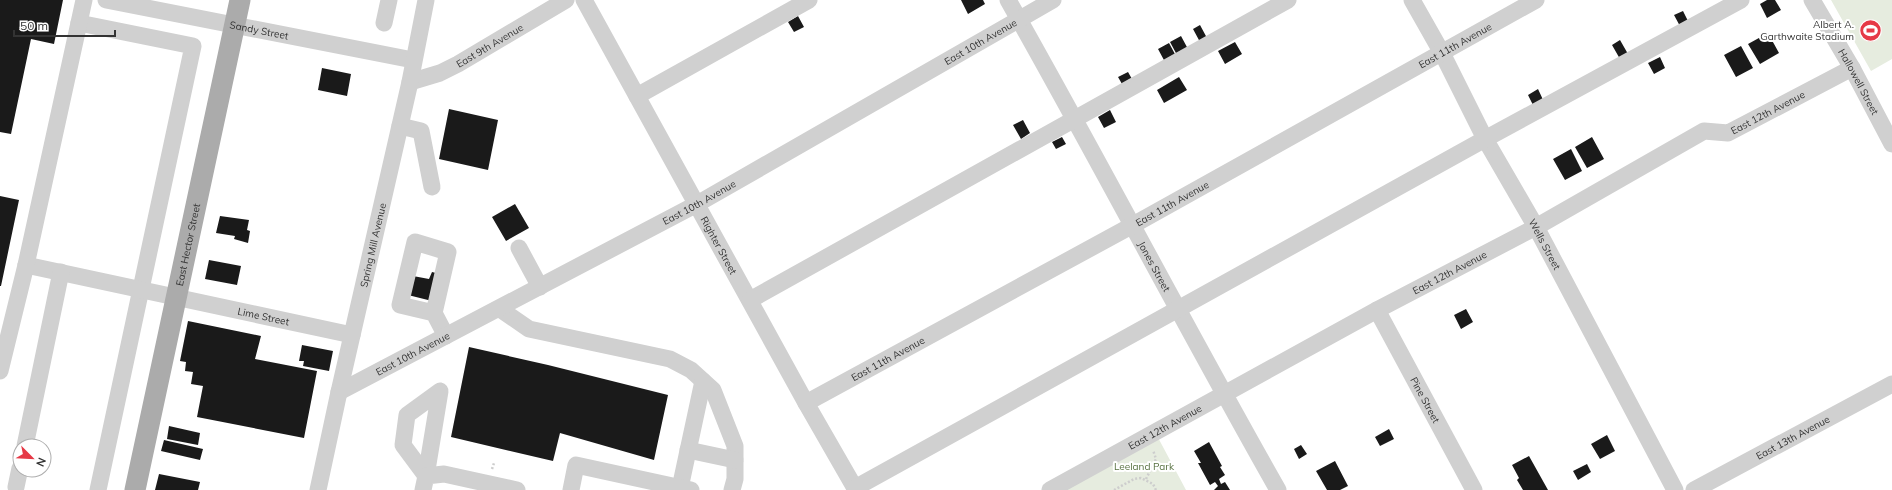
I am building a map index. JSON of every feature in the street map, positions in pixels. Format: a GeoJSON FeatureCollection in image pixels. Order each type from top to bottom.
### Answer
{"type":"FeatureCollection","features":[{"type":"Feature","properties":{"kind":"main road","name":"East Hector Street"},"geometry":{"type":"LineString","coordinates":[[135,490],[240,0]]}},
{"type":"Feature","properties":{"kind":"street"},"geometry":{"type":"LineString","coordinates":[[0,371],[26,265],[84,0]]}},
{"type":"Feature","properties":{"kind":"street","name":"Sandy Street"},"geometry":{"type":"LineString","coordinates":[[106,0],[413,60]]}},
{"type":"Feature","properties":{"kind":"street"},"geometry":{"type":"LineString","coordinates":[[384,23],[389,0]]}},
{"type":"Feature","properties":{"kind":"street","name":"Spring Mill Avenue"},"geometry":{"type":"LineString","coordinates":[[318,490],[338,392],[410,82],[413,60],[426,0]]}},
{"type":"Feature","properties":{"kind":"street","name":"East 9th Avenue"},"geometry":{"type":"LineString","coordinates":[[410,82],[440,73],[458,64],[566,0]]}},
{"type":"Feature","properties":{"kind":"street","name":"Righter Street"},"geometry":{"type":"LineString","coordinates":[[584,0],[855,489]]}},
{"type":"Feature","properties":{"kind":"street"},"geometry":{"type":"LineString","coordinates":[[637,96],[809,0]]}},
{"type":"Feature","properties":{"kind":"street","name":"Jones Street"},"geometry":{"type":"LineString","coordinates":[[1008,0],[1133,225],[1224,395],[1278,490]]}},
{"type":"Feature","properties":{"kind":"street","name":"East 10th Avenue"},"geometry":{"type":"LineString","coordinates":[[338,392],[500,309],[697,204],[1053,0]]}},
{"type":"Feature","properties":{"kind":"street"},"geometry":{"type":"LineString","coordinates":[[750,300],[1288,0]]}},
{"type":"Feature","properties":{"kind":"street","name":"Wells Street"},"geometry":{"type":"LineString","coordinates":[[1412,0],[1442,53],[1485,139],[1536,227],[1676,490]]}},
{"type":"Feature","properties":{"kind":"street","name":"East 11th Avenue"},"geometry":{"type":"LineString","coordinates":[[806,403],[1133,225],[1536,0]]}},
{"type":"Feature","properties":{"kind":"street"},"geometry":{"type":"LineString","coordinates":[[855,489],[1485,139],[1741,0]]}},
{"type":"Feature","properties":{"kind":"street","name":"Hallowell Street"},"geometry":{"type":"LineString","coordinates":[[1812,0],[1852,68],[1892,144]]}},
{"type":"Feature","properties":{"kind":"street"},"geometry":{"type":"LineString","coordinates":[[79,23],[194,46],[98,490]]}},
{"type":"Feature","properties":{"kind":"street","name":"East 12th Avenue"},"geometry":{"type":"LineString","coordinates":[[1050,490],[1377,310],[1536,227],[1704,131],[1728,134],[1852,68]]}},
{"type":"Feature","properties":{"kind":"street"},"geometry":{"type":"LineString","coordinates":[[400,126],[421,131],[432,186]]}},
{"type":"Feature","properties":{"kind":"street"},"geometry":{"type":"LineString","coordinates":[[520,248],[540,287]]}},
{"type":"Feature","properties":{"kind":"street","name":"Lime Street"},"geometry":{"type":"LineString","coordinates":[[26,265],[352,335]]}},
{"type":"Feature","properties":{"kind":"street"},"geometry":{"type":"LineString","coordinates":[[27,438],[61,272]]}},
{"type":"Feature","properties":{"kind":"street"},"geometry":{"type":"LineString","coordinates":[[500,309],[530,329],[670,359],[691,370],[713,390],[735,446],[735,479],[732,490]]}},
{"type":"Feature","properties":{"kind":"street","name":"Pine Street"},"geometry":{"type":"LineString","coordinates":[[1377,310],[1474,490]]}},
{"type":"Feature","properties":{"kind":"street"},"geometry":{"type":"LineString","coordinates":[[434,313],[446,336]]}},
{"type":"Feature","properties":{"kind":"street"},"geometry":{"type":"LineString","coordinates":[[571,490],[576,465],[685,489],[688,450],[703,381]]}},
{"type":"Feature","properties":{"kind":"street","name":"East 13th Avenue"},"geometry":{"type":"LineString","coordinates":[[1694,490],[1892,384]]}},
{"type":"Feature","properties":{"kind":"street"},"geometry":{"type":"LineString","coordinates":[[688,450],[735,460]]}},
{"type":"Feature","properties":{"kind":"street"},"geometry":{"type":"LineString","coordinates":[[424,483],[444,474],[517,490]]}},
{"type":"Feature","properties":{"kind":"street"},"geometry":{"type":"LineString","coordinates":[[20,478],[20,489]]}},
{"type":"Feature","properties":{"kind":"path"},"geometry":{"type":"LineString","coordinates":[[1146,437],[1156,459],[1146,479]]}},
{"type":"Feature","properties":{"kind":"path"},"geometry":{"type":"LineString","coordinates":[[1114,490],[1134,479],[1141,478],[1146,479],[1156,490]]}},
{"type":"Feature","properties":{"kind":"green space","name":"Albert A. Garthwaite Stadium"},"geometry":{"type":"Polygon","coordinates":[[[1831,0],[1892,0],[1892,59],[1871,71],[1831,0]]]}},
{"type":"Feature","properties":{"kind":"green space","name":"Leeland Park"},"geometry":{"type":"Polygon","coordinates":[[[1155,432],[1186,490],[1050,490],[1155,432]]]}},
{"type":"Feature","properties":{"kind":"building"},"geometry":{"type":"Polygon","coordinates":[[[0,0],[63,0],[54,44],[31,39],[11,134],[0,132],[0,0]]]}},
{"type":"Feature","properties":{"kind":"building"},"geometry":{"type":"Polygon","coordinates":[[[961,0],[983,0],[985,4],[968,14],[961,0]]]}},
{"type":"Feature","properties":{"kind":"building"},"geometry":{"type":"Polygon","coordinates":[[[1767,0],[1775,0],[1781,10],[1767,18],[1760,4],[1767,0]]]}},
{"type":"Feature","properties":{"kind":"building"},"geometry":{"type":"Polygon","coordinates":[[[1683,11],[1689,23],[1681,28],[1674,15],[1683,11]]]}},
{"type":"Feature","properties":{"kind":"building"},"geometry":{"type":"Polygon","coordinates":[[[798,16],[804,27],[794,32],[788,22],[798,16]]]}},
{"type":"Feature","properties":{"kind":"building"},"geometry":{"type":"Polygon","coordinates":[[[1200,25],[1207,38],[1200,42],[1193,29],[1200,25]]]}},
{"type":"Feature","properties":{"kind":"building"},"geometry":{"type":"Polygon","coordinates":[[[1768,33],[1779,53],[1760,64],[1748,44],[1768,33]]]}},
{"type":"Feature","properties":{"kind":"building"},"geometry":{"type":"Polygon","coordinates":[[[1181,36],[1188,49],[1177,55],[1170,42],[1181,36]]]}},
{"type":"Feature","properties":{"kind":"building"},"geometry":{"type":"Polygon","coordinates":[[[1620,40],[1628,54],[1620,59],[1612,45],[1620,40]]]}},
{"type":"Feature","properties":{"kind":"building"},"geometry":{"type":"Polygon","coordinates":[[[1235,42],[1242,54],[1225,64],[1218,51],[1235,42]]]}},
{"type":"Feature","properties":{"kind":"building"},"geometry":{"type":"Polygon","coordinates":[[[1169,43],[1176,56],[1165,62],[1158,49],[1169,43]]]}},
{"type":"Feature","properties":{"kind":"building"},"geometry":{"type":"Polygon","coordinates":[[[1741,46],[1753,68],[1736,77],[1724,55],[1741,46]]]}},
{"type":"Feature","properties":{"kind":"building"},"geometry":{"type":"Polygon","coordinates":[[[1660,57],[1665,68],[1654,74],[1648,63],[1660,57]]]}},
{"type":"Feature","properties":{"kind":"building"},"geometry":{"type":"Polygon","coordinates":[[[322,68],[351,74],[347,96],[318,90],[322,68]]]}},
{"type":"Feature","properties":{"kind":"building"},"geometry":{"type":"Polygon","coordinates":[[[1128,72],[1132,79],[1122,84],[1118,77],[1128,72]]]}},
{"type":"Feature","properties":{"kind":"building"},"geometry":{"type":"Polygon","coordinates":[[[1179,77],[1187,90],[1164,103],[1157,90],[1179,77]]]}},
{"type":"Feature","properties":{"kind":"building"},"geometry":{"type":"Polygon","coordinates":[[[1538,89],[1545,104],[1535,109],[1528,95],[1538,89]]]}},
{"type":"Feature","properties":{"kind":"building"},"geometry":{"type":"Polygon","coordinates":[[[449,109],[498,120],[488,170],[439,159],[449,109]]]}},
{"type":"Feature","properties":{"kind":"building"},"geometry":{"type":"Polygon","coordinates":[[[1110,110],[1116,122],[1104,128],[1098,117],[1110,110]]]}},
{"type":"Feature","properties":{"kind":"building"},"geometry":{"type":"Polygon","coordinates":[[[1023,120],[1030,133],[1021,139],[1013,125],[1023,120]]]}},
{"type":"Feature","properties":{"kind":"building"},"geometry":{"type":"Polygon","coordinates":[[[1062,137],[1066,144],[1056,149],[1052,142],[1062,137]]]}},
{"type":"Feature","properties":{"kind":"building"},"geometry":{"type":"Polygon","coordinates":[[[1592,137],[1604,159],[1587,168],[1575,147],[1592,137]]]}},
{"type":"Feature","properties":{"kind":"building"},"geometry":{"type":"Polygon","coordinates":[[[1571,149],[1582,171],[1565,180],[1553,159],[1571,149]]]}},
{"type":"Feature","properties":{"kind":"building"},"geometry":{"type":"Polygon","coordinates":[[[0,196],[19,200],[1,286],[0,286],[0,196]]]}},
{"type":"Feature","properties":{"kind":"building"},"geometry":{"type":"Polygon","coordinates":[[[515,204],[529,228],[506,241],[492,217],[515,204]]]}},
{"type":"Feature","properties":{"kind":"building"},"geometry":{"type":"Polygon","coordinates":[[[220,216],[249,220],[247,230],[250,231],[248,243],[234,239],[235,236],[216,233],[220,216]]]}},
{"type":"Feature","properties":{"kind":"building"},"geometry":{"type":"Polygon","coordinates":[[[209,260],[241,266],[237,285],[205,279],[209,260]]]}},
{"type":"Feature","properties":{"kind":"building"},"geometry":{"type":"Polygon","coordinates":[[[432,272],[436,273],[432,301],[408,295],[413,276],[429,279],[432,272]]]}},
{"type":"Feature","properties":{"kind":"building"},"geometry":{"type":"Polygon","coordinates":[[[1466,309],[1473,322],[1461,329],[1454,315],[1466,309]]]}},
{"type":"Feature","properties":{"kind":"building"},"geometry":{"type":"Polygon","coordinates":[[[188,321],[261,336],[255,359],[317,371],[304,438],[197,417],[203,386],[191,384],[193,372],[185,371],[186,362],[180,361],[188,321]]]}},
{"type":"Feature","properties":{"kind":"building"},"geometry":{"type":"Polygon","coordinates":[[[302,345],[333,351],[329,371],[303,366],[304,361],[299,361],[302,345]]]}},
{"type":"Feature","properties":{"kind":"building"},"geometry":{"type":"Polygon","coordinates":[[[469,347],[668,395],[654,460],[560,433],[553,461],[451,437],[469,347]]]}},
{"type":"Feature","properties":{"kind":"building"},"geometry":{"type":"Polygon","coordinates":[[[169,426],[200,433],[198,445],[167,439],[169,426]]]}},
{"type":"Feature","properties":{"kind":"building"},"geometry":{"type":"Polygon","coordinates":[[[1389,429],[1394,439],[1380,446],[1375,437],[1389,429]]]}},
{"type":"Feature","properties":{"kind":"building"},"geometry":{"type":"Polygon","coordinates":[[[1607,435],[1615,451],[1600,459],[1591,444],[1607,435]]]}},
{"type":"Feature","properties":{"kind":"building"},"geometry":{"type":"Polygon","coordinates":[[[164,440],[203,449],[200,460],[161,451],[164,440]]]}},
{"type":"Feature","properties":{"kind":"building"},"geometry":{"type":"Polygon","coordinates":[[[1209,442],[1222,466],[1220,467],[1225,475],[1219,479],[1221,484],[1225,482],[1230,490],[1214,490],[1218,486],[1215,482],[1210,485],[1198,463],[1201,463],[1194,451],[1209,442]]]}},
{"type":"Feature","properties":{"kind":"building"},"geometry":{"type":"Polygon","coordinates":[[[1301,445],[1307,454],[1299,459],[1294,449],[1301,445]]]}},
{"type":"Feature","properties":{"kind":"building"},"geometry":{"type":"Polygon","coordinates":[[[1529,456],[1548,490],[1523,490],[1517,480],[1519,478],[1512,465],[1529,456]]]}},
{"type":"Feature","properties":{"kind":"building"},"geometry":{"type":"Polygon","coordinates":[[[1335,461],[1348,486],[1340,490],[1327,490],[1316,471],[1335,461]]]}},
{"type":"Feature","properties":{"kind":"building"},"geometry":{"type":"Polygon","coordinates":[[[1587,464],[1591,472],[1578,480],[1573,471],[1587,464]]]}},
{"type":"Feature","properties":{"kind":"building"},"geometry":{"type":"Polygon","coordinates":[[[159,474],[200,482],[198,490],[155,490],[159,474]]]}},
{"type":"Feature","properties":{"kind":"place","name":"Albert A. Garthwaite Stadium"},"geometry":{"type":"Point","coordinates":[1870,30]}}]}
